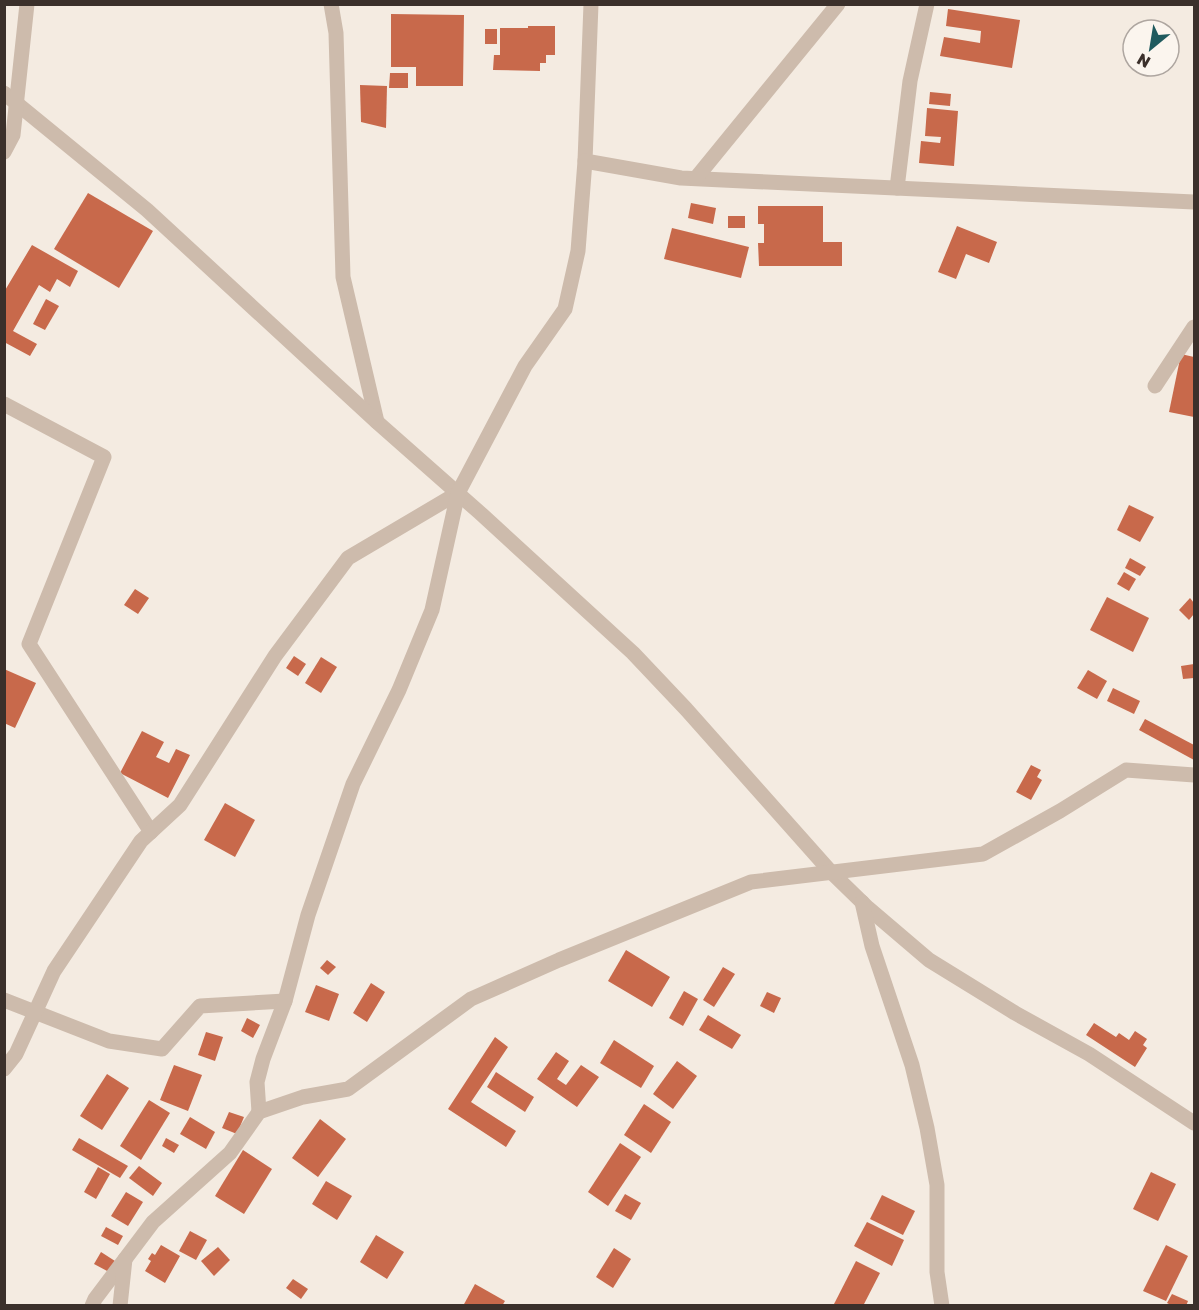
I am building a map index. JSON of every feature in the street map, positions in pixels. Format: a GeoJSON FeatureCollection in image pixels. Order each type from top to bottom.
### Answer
{"type":"FeatureCollection","features":[{"type":"Feature","properties":{"kind":"street"},"geometry":{"type":"LineString","coordinates":[[4,152],[13,135],[10,98],[27,4]]}},
{"type":"Feature","properties":{"kind":"street"},"geometry":{"type":"LineString","coordinates":[[331,4],[336,33],[343,277],[377,422]]}},
{"type":"Feature","properties":{"kind":"street"},"geometry":{"type":"LineString","coordinates":[[259,1113],[257,1082],[285,1000],[308,915],[353,784],[399,690],[432,610],[458,493],[525,366],[566,309],[578,251],[585,161],[591,4]]}},
{"type":"Feature","properties":{"kind":"street"},"geometry":{"type":"LineString","coordinates":[[696,178],[838,4]]}},
{"type":"Feature","properties":{"kind":"street"},"geometry":{"type":"LineString","coordinates":[[897,188],[910,81],[927,4]]}},
{"type":"Feature","properties":{"kind":"street"},"geometry":{"type":"LineString","coordinates":[[10,98],[147,210],[633,653],[686,708],[830,871],[862,902],[929,960],[1015,1013],[1089,1054],[1194,1123]]}},
{"type":"Feature","properties":{"kind":"street"},"geometry":{"type":"LineString","coordinates":[[585,161],[681,177],[1194,202]]}},
{"type":"Feature","properties":{"kind":"street"},"geometry":{"type":"LineString","coordinates":[[1155,386],[1194,327]]}},
{"type":"Feature","properties":{"kind":"street"},"geometry":{"type":"LineString","coordinates":[[4,404],[104,457],[29,644],[151,832]]}},
{"type":"Feature","properties":{"kind":"street"},"geometry":{"type":"LineString","coordinates":[[4,1069],[16,1054],[54,971],[141,841],[180,805],[275,656],[348,558],[458,493]]}},
{"type":"Feature","properties":{"kind":"street"},"geometry":{"type":"LineString","coordinates":[[92,1305],[153,1222],[230,1153],[259,1113],[303,1096],[348,1089],[471,999],[559,960],[751,882],[983,854],[1060,811],[1126,770],[1194,775]]}},
{"type":"Feature","properties":{"kind":"street"},"geometry":{"type":"LineString","coordinates":[[862,902],[872,946],[912,1065],[927,1128],[937,1185],[937,1272],[942,1305]]}},
{"type":"Feature","properties":{"kind":"street"},"geometry":{"type":"LineString","coordinates":[[4,1000],[109,1041],[162,1049],[200,1006],[285,1000]]}},
{"type":"Feature","properties":{"kind":"street"},"geometry":{"type":"LineString","coordinates":[[120,1305],[125,1259]]}},
{"type":"Feature","properties":{"kind":"building"},"geometry":{"type":"Polygon","coordinates":[[[948,9],[1020,20],[1012,68],[940,56],[944,37],[980,43],[981,31],[946,26],[948,9]]]}},
{"type":"Feature","properties":{"kind":"building"},"geometry":{"type":"Polygon","coordinates":[[[391,14],[464,15],[463,86],[416,86],[416,67],[391,67],[391,14]]]}},
{"type":"Feature","properties":{"kind":"building"},"geometry":{"type":"Polygon","coordinates":[[[528,26],[555,26],[555,55],[546,55],[546,63],[540,63],[540,71],[493,70],[494,55],[500,55],[500,28],[528,28],[528,26]]]}},
{"type":"Feature","properties":{"kind":"building"},"geometry":{"type":"Polygon","coordinates":[[[485,29],[497,29],[497,44],[485,44],[485,29]]]}},
{"type":"Feature","properties":{"kind":"building"},"geometry":{"type":"Polygon","coordinates":[[[390,73],[408,73],[408,88],[389,88],[390,73]]]}},
{"type":"Feature","properties":{"kind":"building"},"geometry":{"type":"Polygon","coordinates":[[[360,85],[387,86],[386,128],[361,122],[360,85]]]}},
{"type":"Feature","properties":{"kind":"building"},"geometry":{"type":"Polygon","coordinates":[[[930,92],[951,94],[950,106],[929,104],[930,92]]]}},
{"type":"Feature","properties":{"kind":"building"},"geometry":{"type":"Polygon","coordinates":[[[927,108],[958,111],[954,166],[919,163],[921,141],[940,143],[941,137],[925,136],[927,108]]]}},
{"type":"Feature","properties":{"kind":"building"},"geometry":{"type":"Polygon","coordinates":[[[88,193],[153,231],[119,288],[54,249],[88,193]]]}},
{"type":"Feature","properties":{"kind":"building"},"geometry":{"type":"Polygon","coordinates":[[[691,203],[716,208],[713,224],[688,218],[691,203]]]}},
{"type":"Feature","properties":{"kind":"building"},"geometry":{"type":"Polygon","coordinates":[[[758,206],[823,206],[823,242],[842,242],[842,266],[759,266],[758,243],[764,243],[764,224],[758,224],[758,206]]]}},
{"type":"Feature","properties":{"kind":"building"},"geometry":{"type":"Polygon","coordinates":[[[728,216],[745,216],[745,228],[728,228],[728,216]]]}},
{"type":"Feature","properties":{"kind":"building"},"geometry":{"type":"Polygon","coordinates":[[[957,226],[997,242],[989,263],[966,254],[956,279],[938,272],[957,226]]]}},
{"type":"Feature","properties":{"kind":"building"},"geometry":{"type":"Polygon","coordinates":[[[672,228],[749,247],[741,278],[664,259],[672,228]]]}},
{"type":"Feature","properties":{"kind":"building"},"geometry":{"type":"Polygon","coordinates":[[[32,245],[78,271],[70,287],[57,279],[50,292],[39,285],[13,331],[37,344],[30,356],[4,342],[4,292],[32,245]]]}},
{"type":"Feature","properties":{"kind":"building"},"geometry":{"type":"Polygon","coordinates":[[[46,299],[59,306],[45,330],[33,324],[46,299]]]}},
{"type":"Feature","properties":{"kind":"building"},"geometry":{"type":"Polygon","coordinates":[[[1181,354],[1194,357],[1194,417],[1169,412],[1181,354]]]}},
{"type":"Feature","properties":{"kind":"building"},"geometry":{"type":"Polygon","coordinates":[[[1129,505],[1154,517],[1140,542],[1117,530],[1129,505]]]}},
{"type":"Feature","properties":{"kind":"building"},"geometry":{"type":"Polygon","coordinates":[[[1130,558],[1146,567],[1140,576],[1125,568],[1130,558]]]}},
{"type":"Feature","properties":{"kind":"building"},"geometry":{"type":"Polygon","coordinates":[[[1124,572],[1136,579],[1129,591],[1117,584],[1124,572]]]}},
{"type":"Feature","properties":{"kind":"building"},"geometry":{"type":"Polygon","coordinates":[[[135,589],[149,598],[138,614],[124,605],[135,589]]]}},
{"type":"Feature","properties":{"kind":"building"},"geometry":{"type":"Polygon","coordinates":[[[1107,597],[1149,618],[1133,652],[1090,630],[1107,597]]]}},
{"type":"Feature","properties":{"kind":"building"},"geometry":{"type":"Polygon","coordinates":[[[1190,598],[1194,603],[1194,614],[1189,620],[1179,610],[1190,598]]]}},
{"type":"Feature","properties":{"kind":"building"},"geometry":{"type":"Polygon","coordinates":[[[294,656],[306,664],[298,676],[286,668],[294,656]]]}},
{"type":"Feature","properties":{"kind":"building"},"geometry":{"type":"Polygon","coordinates":[[[321,657],[337,667],[321,693],[305,683],[321,657]]]}},
{"type":"Feature","properties":{"kind":"building"},"geometry":{"type":"Polygon","coordinates":[[[1194,664],[1194,678],[1183,679],[1181,666],[1194,664]]]}},
{"type":"Feature","properties":{"kind":"building"},"geometry":{"type":"Polygon","coordinates":[[[4,669],[36,683],[15,728],[4,723],[4,669]]]}},
{"type":"Feature","properties":{"kind":"building"},"geometry":{"type":"Polygon","coordinates":[[[1088,670],[1107,681],[1097,699],[1077,688],[1088,670]]]}},
{"type":"Feature","properties":{"kind":"building"},"geometry":{"type":"Polygon","coordinates":[[[1113,688],[1140,701],[1134,714],[1107,701],[1113,688]]]}},
{"type":"Feature","properties":{"kind":"building"},"geometry":{"type":"Polygon","coordinates":[[[1145,719],[1194,745],[1194,760],[1139,730],[1145,719]]]}},
{"type":"Feature","properties":{"kind":"building"},"geometry":{"type":"Polygon","coordinates":[[[142,731],[164,742],[156,757],[169,763],[176,749],[190,755],[168,798],[120,773],[142,731]]]}},
{"type":"Feature","properties":{"kind":"building"},"geometry":{"type":"Polygon","coordinates":[[[1031,765],[1041,770],[1037,777],[1042,780],[1031,800],[1016,792],[1031,765]]]}},
{"type":"Feature","properties":{"kind":"building"},"geometry":{"type":"Polygon","coordinates":[[[225,803],[255,820],[235,857],[204,840],[225,803]]]}},
{"type":"Feature","properties":{"kind":"building"},"geometry":{"type":"Polygon","coordinates":[[[626,950],[670,977],[652,1007],[608,981],[626,950]]]}},
{"type":"Feature","properties":{"kind":"building"},"geometry":{"type":"Polygon","coordinates":[[[327,960],[336,967],[328,975],[320,968],[327,960]]]}},
{"type":"Feature","properties":{"kind":"building"},"geometry":{"type":"Polygon","coordinates":[[[723,967],[735,974],[714,1007],[703,1000],[723,967]]]}},
{"type":"Feature","properties":{"kind":"building"},"geometry":{"type":"Polygon","coordinates":[[[371,983],[385,992],[367,1022],[353,1013],[371,983]]]}},
{"type":"Feature","properties":{"kind":"building"},"geometry":{"type":"Polygon","coordinates":[[[316,985],[339,994],[329,1021],[305,1012],[316,985]]]}},
{"type":"Feature","properties":{"kind":"building"},"geometry":{"type":"Polygon","coordinates":[[[684,991],[698,999],[683,1026],[669,1018],[684,991]]]}},
{"type":"Feature","properties":{"kind":"building"},"geometry":{"type":"Polygon","coordinates":[[[767,992],[781,998],[774,1013],[760,1006],[767,992]]]}},
{"type":"Feature","properties":{"kind":"building"},"geometry":{"type":"Polygon","coordinates":[[[708,1015],[741,1035],[732,1049],[699,1030],[708,1015]]]}},
{"type":"Feature","properties":{"kind":"building"},"geometry":{"type":"Polygon","coordinates":[[[247,1018],[260,1025],[253,1038],[241,1031],[247,1018]]]}},
{"type":"Feature","properties":{"kind":"building"},"geometry":{"type":"Polygon","coordinates":[[[1094,1023],[1116,1037],[1119,1033],[1129,1040],[1135,1031],[1147,1039],[1143,1045],[1147,1048],[1135,1067],[1086,1035],[1094,1023]]]}},
{"type":"Feature","properties":{"kind":"building"},"geometry":{"type":"Polygon","coordinates":[[[206,1032],[223,1037],[215,1061],[198,1055],[206,1032]]]}},
{"type":"Feature","properties":{"kind":"building"},"geometry":{"type":"Polygon","coordinates":[[[495,1037],[508,1047],[471,1102],[516,1131],[506,1147],[448,1109],[495,1037]]]}},
{"type":"Feature","properties":{"kind":"building"},"geometry":{"type":"Polygon","coordinates":[[[614,1040],[654,1066],[641,1088],[600,1063],[614,1040]]]}},
{"type":"Feature","properties":{"kind":"building"},"geometry":{"type":"Polygon","coordinates":[[[556,1052],[569,1061],[557,1079],[566,1085],[581,1065],[599,1077],[577,1107],[537,1079],[556,1052]]]}},
{"type":"Feature","properties":{"kind":"building"},"geometry":{"type":"Polygon","coordinates":[[[677,1061],[697,1076],[673,1109],[653,1094],[677,1061]]]}},
{"type":"Feature","properties":{"kind":"building"},"geometry":{"type":"Polygon","coordinates":[[[174,1065],[202,1075],[188,1111],[160,1100],[174,1065]]]}},
{"type":"Feature","properties":{"kind":"building"},"geometry":{"type":"Polygon","coordinates":[[[496,1072],[534,1097],[525,1112],[487,1087],[496,1072]]]}},
{"type":"Feature","properties":{"kind":"building"},"geometry":{"type":"Polygon","coordinates":[[[107,1074],[129,1088],[102,1130],[80,1116],[107,1074]]]}},
{"type":"Feature","properties":{"kind":"building"},"geometry":{"type":"Polygon","coordinates":[[[149,1100],[170,1113],[141,1160],[120,1146],[149,1100]]]}},
{"type":"Feature","properties":{"kind":"building"},"geometry":{"type":"Polygon","coordinates":[[[644,1104],[671,1122],[651,1153],[624,1135],[644,1104]]]}},
{"type":"Feature","properties":{"kind":"building"},"geometry":{"type":"Polygon","coordinates":[[[229,1112],[244,1117],[237,1134],[222,1128],[229,1112]]]}},
{"type":"Feature","properties":{"kind":"building"},"geometry":{"type":"Polygon","coordinates":[[[190,1117],[215,1132],[206,1149],[180,1134],[190,1117]]]}},
{"type":"Feature","properties":{"kind":"building"},"geometry":{"type":"Polygon","coordinates":[[[320,1119],[346,1139],[318,1177],[292,1158],[320,1119]]]}},
{"type":"Feature","properties":{"kind":"building"},"geometry":{"type":"Polygon","coordinates":[[[79,1138],[128,1166],[120,1178],[72,1150],[79,1138]]]}},
{"type":"Feature","properties":{"kind":"building"},"geometry":{"type":"Polygon","coordinates":[[[166,1138],[179,1145],[174,1153],[162,1146],[166,1138]]]}},
{"type":"Feature","properties":{"kind":"building"},"geometry":{"type":"Polygon","coordinates":[[[620,1143],[641,1157],[608,1206],[588,1192],[620,1143]]]}},
{"type":"Feature","properties":{"kind":"building"},"geometry":{"type":"Polygon","coordinates":[[[243,1150],[272,1169],[244,1214],[215,1196],[243,1150]]]}},
{"type":"Feature","properties":{"kind":"building"},"geometry":{"type":"Polygon","coordinates":[[[139,1166],[162,1183],[153,1196],[129,1178],[139,1166]]]}},
{"type":"Feature","properties":{"kind":"building"},"geometry":{"type":"Polygon","coordinates":[[[98,1167],[110,1174],[96,1199],[84,1192],[98,1167]]]}},
{"type":"Feature","properties":{"kind":"building"},"geometry":{"type":"Polygon","coordinates":[[[1151,1172],[1176,1184],[1158,1221],[1133,1209],[1151,1172]]]}},
{"type":"Feature","properties":{"kind":"building"},"geometry":{"type":"Polygon","coordinates":[[[326,1181],[352,1196],[337,1220],[312,1204],[326,1181]]]}},
{"type":"Feature","properties":{"kind":"building"},"geometry":{"type":"Polygon","coordinates":[[[126,1192],[143,1202],[128,1226],[111,1216],[126,1192]]]}},
{"type":"Feature","properties":{"kind":"building"},"geometry":{"type":"Polygon","coordinates":[[[625,1194],[641,1203],[631,1220],[615,1211],[625,1194]]]}},
{"type":"Feature","properties":{"kind":"building"},"geometry":{"type":"Polygon","coordinates":[[[882,1195],[915,1211],[903,1235],[870,1219],[882,1195]]]}},
{"type":"Feature","properties":{"kind":"building"},"geometry":{"type":"Polygon","coordinates":[[[867,1222],[904,1240],[892,1266],[854,1246],[867,1222]]]}},
{"type":"Feature","properties":{"kind":"building"},"geometry":{"type":"Polygon","coordinates":[[[106,1227],[123,1236],[118,1245],[101,1236],[106,1227]]]}},
{"type":"Feature","properties":{"kind":"building"},"geometry":{"type":"Polygon","coordinates":[[[190,1231],[207,1240],[196,1260],[179,1251],[190,1231]]]}},
{"type":"Feature","properties":{"kind":"building"},"geometry":{"type":"Polygon","coordinates":[[[376,1235],[404,1252],[387,1279],[360,1262],[376,1235]]]}},
{"type":"Feature","properties":{"kind":"building"},"geometry":{"type":"Polygon","coordinates":[[[161,1245],[180,1256],[165,1283],[145,1271],[151,1261],[148,1259],[152,1253],[155,1255],[161,1245]]]}},
{"type":"Feature","properties":{"kind":"building"},"geometry":{"type":"Polygon","coordinates":[[[1166,1245],[1188,1256],[1166,1301],[1143,1291],[1166,1245]]]}},
{"type":"Feature","properties":{"kind":"building"},"geometry":{"type":"Polygon","coordinates":[[[218,1247],[230,1260],[214,1276],[201,1261],[218,1247]]]}},
{"type":"Feature","properties":{"kind":"building"},"geometry":{"type":"Polygon","coordinates":[[[614,1248],[631,1259],[613,1288],[596,1277],[614,1248]]]}},
{"type":"Feature","properties":{"kind":"building"},"geometry":{"type":"Polygon","coordinates":[[[101,1252],[115,1261],[109,1272],[94,1264],[101,1252]]]}},
{"type":"Feature","properties":{"kind":"building"},"geometry":{"type":"Polygon","coordinates":[[[856,1261],[880,1273],[863,1306],[833,1306],[856,1261]]]}},
{"type":"Feature","properties":{"kind":"building"},"geometry":{"type":"Polygon","coordinates":[[[293,1279],[308,1289],[301,1299],[286,1288],[293,1279]]]}},
{"type":"Feature","properties":{"kind":"building"},"geometry":{"type":"Polygon","coordinates":[[[475,1284],[505,1301],[502,1306],[463,1306],[475,1284]]]}},
{"type":"Feature","properties":{"kind":"building"},"geometry":{"type":"Polygon","coordinates":[[[1172,1294],[1188,1301],[1186,1306],[1173,1306],[1167,1303],[1172,1294]]]}}]}
